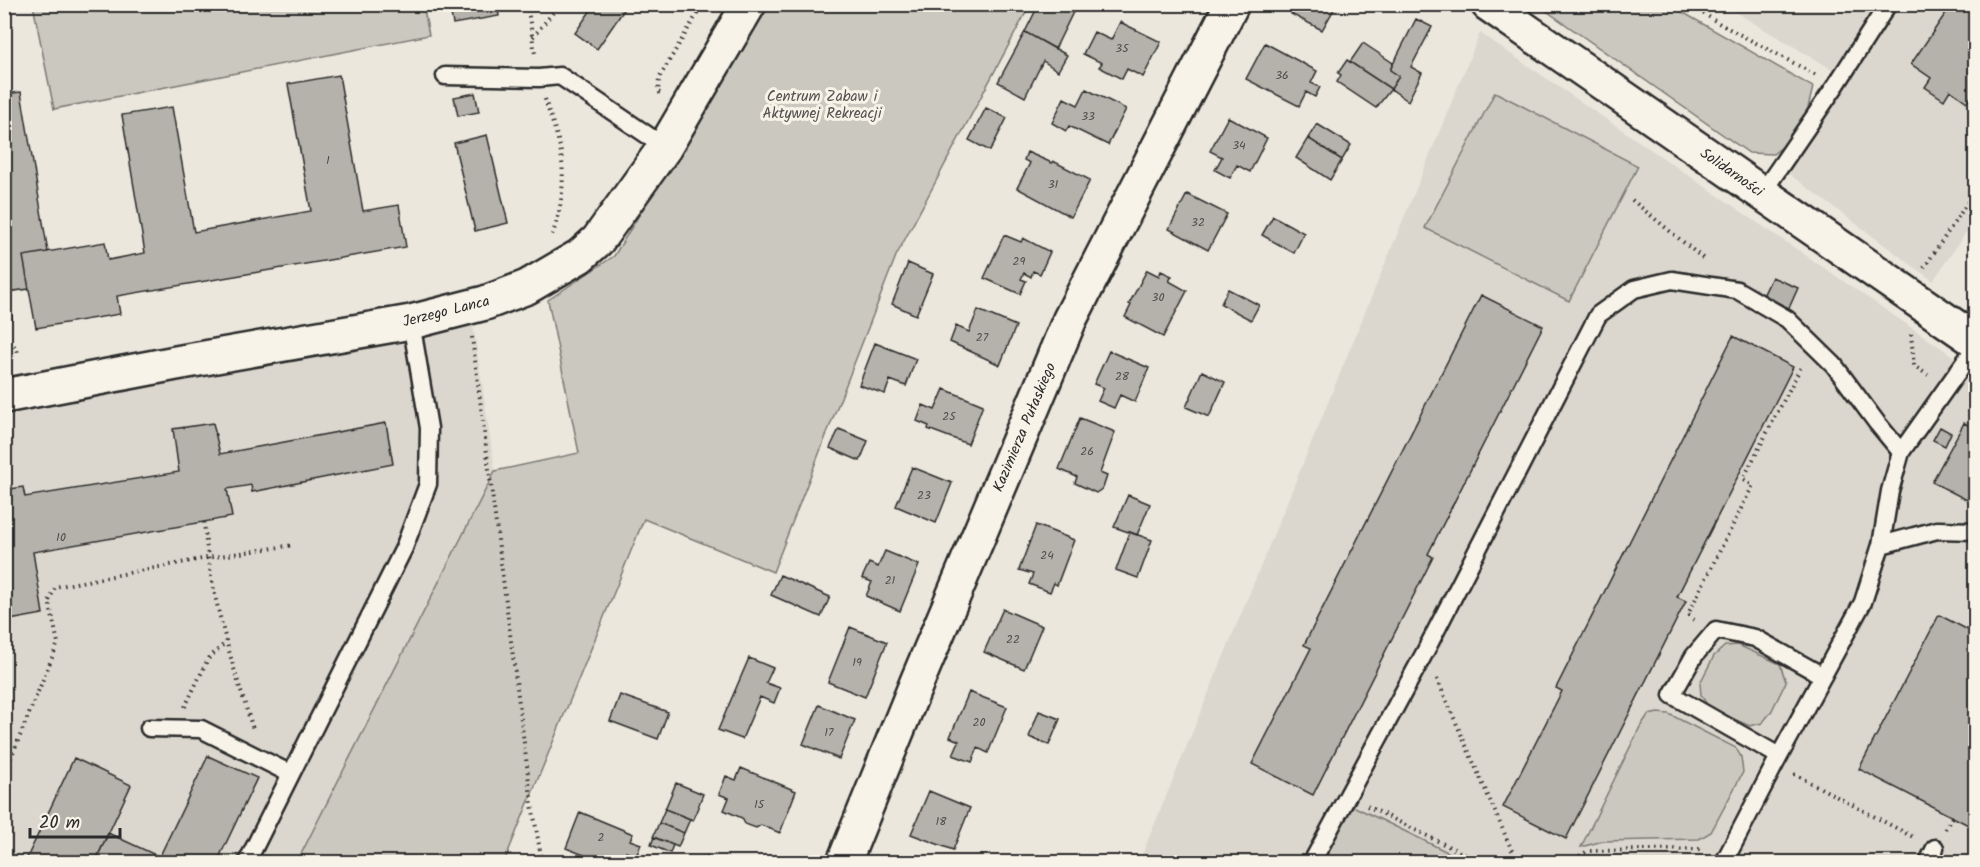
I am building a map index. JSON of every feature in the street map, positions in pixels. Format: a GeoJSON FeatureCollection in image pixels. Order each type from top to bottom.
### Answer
{"type":"FeatureCollection","features":[{"type":"Feature","properties":{"kind":"street","name":"Jerzego Lanca"},"geometry":{"type":"LineString","coordinates":[[4,396],[411,322],[485,303],[546,276],[580,256],[604,232],[665,147],[749,4]]}},
{"type":"Feature","properties":{"kind":"street","name":"Kazimierza Pułaskiego"},"geometry":{"type":"LineString","coordinates":[[844,862],[1070,319],[1232,4]]}},
{"type":"Feature","properties":{"kind":"street","name":"Solidarności"},"geometry":{"type":"LineString","coordinates":[[1488,4],[1976,341]]}},
{"type":"Feature","properties":{"kind":"lane"},"geometry":{"type":"LineString","coordinates":[[1762,193],[1888,4]]}},
{"type":"Feature","properties":{"kind":"lane"},"geometry":{"type":"LineString","coordinates":[[445,76],[539,78],[560,76],[665,147]]}},
{"type":"Feature","properties":{"kind":"lane"},"geometry":{"type":"LineString","coordinates":[[1312,862],[1425,652],[1598,315],[1634,289],[1672,280],[1737,290],[1787,319],[1834,364],[1901,452]]}},
{"type":"Feature","properties":{"kind":"lane"},"geometry":{"type":"LineString","coordinates":[[247,862],[404,548],[428,484],[429,428],[411,322]]}},
{"type":"Feature","properties":{"kind":"lane"},"geometry":{"type":"LineString","coordinates":[[1728,856],[1863,602],[1881,545],[1890,491],[1901,452],[1976,346]]}},
{"type":"Feature","properties":{"kind":"lane"},"geometry":{"type":"LineString","coordinates":[[1881,545],[1937,530],[1976,531]]}},
{"type":"Feature","properties":{"kind":"lane"},"geometry":{"type":"LineString","coordinates":[[1777,760],[1672,695],[1694,656],[1716,630],[1755,638],[1823,676]]}},
{"type":"Feature","properties":{"kind":"lane"},"geometry":{"type":"LineString","coordinates":[[149,728],[201,729],[291,774]]}},
{"type":"Feature","properties":{"kind":"path"},"geometry":{"type":"LineString","coordinates":[[527,4],[539,78],[561,153],[562,197],[557,223],[550,240]]}},
{"type":"Feature","properties":{"kind":"path"},"geometry":{"type":"LineString","coordinates":[[532,37],[560,4]]}},
{"type":"Feature","properties":{"kind":"path"},"geometry":{"type":"LineString","coordinates":[[1688,4],[1722,26],[1836,85]]}},
{"type":"Feature","properties":{"kind":"path"},"geometry":{"type":"LineString","coordinates":[[4,36],[7,41],[4,42]]}},
{"type":"Feature","properties":{"kind":"path"},"geometry":{"type":"LineString","coordinates":[[1907,293],[1976,190]]}},
{"type":"Feature","properties":{"kind":"path"},"geometry":{"type":"LineString","coordinates":[[1632,200],[1715,268],[1737,290]]}},
{"type":"Feature","properties":{"kind":"path"},"geometry":{"type":"LineString","coordinates":[[472,333],[532,805],[542,862]]}},
{"type":"Feature","properties":{"kind":"path"},"geometry":{"type":"LineString","coordinates":[[1710,637],[1688,614],[1753,485],[1743,479],[1802,367],[1797,344],[1802,333]]}},
{"type":"Feature","properties":{"kind":"path"},"geometry":{"type":"LineString","coordinates":[[4,339],[17,348],[18,356]]}},
{"type":"Feature","properties":{"kind":"path"},"geometry":{"type":"LineString","coordinates":[[204,522],[207,558],[225,643],[264,761]]}},
{"type":"Feature","properties":{"kind":"path"},"geometry":{"type":"LineString","coordinates":[[4,775],[58,644],[49,601],[55,587],[207,558],[294,545]]}},
{"type":"Feature","properties":{"kind":"path"},"geometry":{"type":"LineString","coordinates":[[174,729],[208,659],[225,643]]}},
{"type":"Feature","properties":{"kind":"path"},"geometry":{"type":"LineString","coordinates":[[1425,652],[1517,862]]}},
{"type":"Feature","properties":{"kind":"path"},"geometry":{"type":"LineString","coordinates":[[1777,760],[1931,855]]}},
{"type":"Feature","properties":{"kind":"path"},"geometry":{"type":"LineString","coordinates":[[4,789],[6,790],[4,794]]}},
{"type":"Feature","properties":{"kind":"path"},"geometry":{"type":"LineString","coordinates":[[1347,796],[1480,862]]}},
{"type":"Feature","properties":{"kind":"path"},"geometry":{"type":"LineString","coordinates":[[1569,862],[1588,851],[1728,856]]}},
{"type":"Feature","properties":{"kind":"shaded area"},"geometry":{"type":"Polygon","coordinates":[[[1723,5],[1975,5],[1975,219],[1933,281],[1781,168],[1835,71],[1723,5]]]}},
{"type":"Feature","properties":{"kind":"shaded area"},"geometry":{"type":"Polygon","coordinates":[[[1480,33],[1975,371],[1975,862],[1139,862],[1480,33]]]}},
{"type":"Feature","properties":{"kind":"shaded area"},"geometry":{"type":"Polygon","coordinates":[[[473,324],[495,471],[297,862],[5,862],[4,413],[473,324]]]}},
{"type":"Feature","properties":{"kind":"green space"},"geometry":{"type":"Polygon","coordinates":[[[33,5],[423,5],[429,35],[54,109],[33,5]]]}},
{"type":"Feature","properties":{"kind":"green space","name":"Centrum Zabaw i Aktywnej Rekreacji"},"geometry":{"type":"Polygon","coordinates":[[[768,5],[1030,5],[896,256],[773,572],[644,519],[504,862],[297,862],[495,471],[579,453],[548,300],[614,256],[768,5]]]}},
{"type":"Feature","properties":{"kind":"green space"},"geometry":{"type":"Polygon","coordinates":[[[1538,5],[1670,5],[1813,87],[1807,112],[1791,140],[1773,154],[1749,153],[1538,5]]]}},
{"type":"Feature","properties":{"kind":"green space"},"geometry":{"type":"Polygon","coordinates":[[[1495,92],[1638,166],[1569,301],[1425,228],[1495,92]]]}},
{"type":"Feature","properties":{"kind":"green space"},"geometry":{"type":"Polygon","coordinates":[[[1738,645],[1780,664],[1786,682],[1771,712],[1762,723],[1750,726],[1709,708],[1701,695],[1700,683],[1714,656],[1725,646],[1738,645]]]}},
{"type":"Feature","properties":{"kind":"green space"},"geometry":{"type":"Polygon","coordinates":[[[1669,714],[1736,748],[1741,757],[1743,772],[1711,832],[1699,839],[1603,841],[1581,847],[1640,727],[1648,715],[1669,714]]]}},
{"type":"Feature","properties":{"kind":"green space"},"geometry":{"type":"Polygon","coordinates":[[[1355,807],[1468,862],[1323,862],[1350,809],[1355,807]]]}},
{"type":"Feature","properties":{"kind":"building"},"geometry":{"type":"Polygon","coordinates":[[[449,4],[497,4],[499,16],[453,24],[449,4]]]}},
{"type":"Feature","properties":{"kind":"building"},"geometry":{"type":"Polygon","coordinates":[[[595,4],[628,4],[597,49],[575,33],[595,4]]]}},
{"type":"Feature","properties":{"kind":"building"},"geometry":{"type":"Polygon","coordinates":[[[1039,4],[1077,4],[1055,49],[1025,32],[1039,4]]]}},
{"type":"Feature","properties":{"kind":"building"},"geometry":{"type":"Polygon","coordinates":[[[1296,4],[1337,4],[1322,30],[1291,14],[1296,4]]]}},
{"type":"Feature","properties":{"kind":"building"},"geometry":{"type":"Polygon","coordinates":[[[1952,4],[1976,4],[1976,90],[1967,102],[1950,90],[1944,100],[1925,87],[1931,78],[1911,64],[1952,4]]]}},
{"type":"Feature","properties":{"kind":"building"},"geometry":{"type":"Polygon","coordinates":[[[1416,19],[1432,27],[1411,67],[1422,73],[1408,101],[1391,89],[1399,76],[1390,70],[1416,19]]]}},
{"type":"Feature","properties":{"kind":"building"},"geometry":{"type":"Polygon","coordinates":[[[1120,22],[1161,42],[1143,77],[1127,69],[1122,79],[1099,67],[1102,63],[1083,54],[1094,32],[1111,40],[1120,22]]]}},
{"type":"Feature","properties":{"kind":"building"},"geometry":{"type":"Polygon","coordinates":[[[1025,32],[1067,55],[1058,71],[1043,61],[1025,97],[998,82],[1025,32]]]}},
{"type":"Feature","properties":{"kind":"building"},"geometry":{"type":"Polygon","coordinates":[[[1265,43],[1317,71],[1311,83],[1320,87],[1315,97],[1306,92],[1299,106],[1246,79],[1265,43]]]}},
{"type":"Feature","properties":{"kind":"building"},"geometry":{"type":"Polygon","coordinates":[[[1363,43],[1393,63],[1390,70],[1399,76],[1391,89],[1350,62],[1363,43]]]}},
{"type":"Feature","properties":{"kind":"building"},"geometry":{"type":"Polygon","coordinates":[[[1347,60],[1391,89],[1376,108],[1337,82],[1341,75],[1338,73],[1347,60]]]}},
{"type":"Feature","properties":{"kind":"building"},"geometry":{"type":"Polygon","coordinates":[[[339,75],[363,211],[399,205],[406,247],[117,296],[120,314],[36,328],[23,256],[105,242],[108,260],[145,253],[122,115],[172,107],[194,232],[311,211],[288,84],[339,75]]]}},
{"type":"Feature","properties":{"kind":"building"},"geometry":{"type":"Polygon","coordinates":[[[1086,89],[1126,109],[1108,145],[1069,126],[1066,131],[1052,123],[1064,98],[1078,105],[1086,89]]]}},
{"type":"Feature","properties":{"kind":"building"},"geometry":{"type":"Polygon","coordinates":[[[21,92],[48,252],[23,256],[29,289],[7,292],[12,319],[4,320],[4,94],[21,92]]]}},
{"type":"Feature","properties":{"kind":"building"},"geometry":{"type":"Polygon","coordinates":[[[475,93],[479,112],[458,116],[454,97],[475,93]]]}},
{"type":"Feature","properties":{"kind":"building"},"geometry":{"type":"Polygon","coordinates":[[[986,108],[1007,118],[990,151],[969,140],[986,108]]]}},
{"type":"Feature","properties":{"kind":"building"},"geometry":{"type":"Polygon","coordinates":[[[1228,117],[1267,138],[1250,172],[1237,165],[1230,178],[1215,170],[1222,157],[1210,151],[1228,117]]]}},
{"type":"Feature","properties":{"kind":"building"},"geometry":{"type":"Polygon","coordinates":[[[1317,124],[1351,145],[1342,160],[1308,138],[1317,124]]]}},
{"type":"Feature","properties":{"kind":"building"},"geometry":{"type":"Polygon","coordinates":[[[487,135],[508,223],[475,231],[454,143],[487,135]]]}},
{"type":"Feature","properties":{"kind":"building"},"geometry":{"type":"Polygon","coordinates":[[[1308,138],[1342,160],[1330,180],[1296,158],[1308,138]]]}},
{"type":"Feature","properties":{"kind":"building"},"geometry":{"type":"Polygon","coordinates":[[[1027,152],[1052,163],[1053,161],[1090,180],[1071,217],[1017,188],[1030,163],[1024,160],[1027,152]]]}},
{"type":"Feature","properties":{"kind":"building"},"geometry":{"type":"Polygon","coordinates":[[[1187,194],[1227,214],[1208,250],[1169,229],[1187,194]]]}},
{"type":"Feature","properties":{"kind":"building"},"geometry":{"type":"Polygon","coordinates":[[[1273,216],[1304,233],[1294,253],[1262,235],[1273,216]]]}},
{"type":"Feature","properties":{"kind":"building"},"geometry":{"type":"Polygon","coordinates":[[[1004,235],[1021,242],[1023,238],[1050,252],[1040,274],[1033,271],[1031,277],[1024,273],[1021,279],[1026,281],[1020,294],[984,278],[1004,235]]]}},
{"type":"Feature","properties":{"kind":"building"},"geometry":{"type":"Polygon","coordinates":[[[908,263],[933,274],[916,315],[892,304],[908,263]]]}},
{"type":"Feature","properties":{"kind":"building"},"geometry":{"type":"Polygon","coordinates":[[[1147,270],[1159,276],[1161,271],[1172,276],[1169,281],[1187,291],[1163,337],[1125,317],[1131,305],[1129,304],[1147,270]]]}},
{"type":"Feature","properties":{"kind":"building"},"geometry":{"type":"Polygon","coordinates":[[[1772,277],[1798,288],[1789,308],[1763,296],[1772,277]]]}},
{"type":"Feature","properties":{"kind":"building"},"geometry":{"type":"Polygon","coordinates":[[[1228,289],[1259,305],[1251,320],[1221,304],[1228,289]]]}},
{"type":"Feature","properties":{"kind":"building"},"geometry":{"type":"Polygon","coordinates":[[[1481,295],[1543,326],[1428,554],[1433,557],[1313,795],[1252,764],[1311,648],[1304,645],[1481,295]]]}},
{"type":"Feature","properties":{"kind":"building"},"geometry":{"type":"Polygon","coordinates":[[[978,310],[1016,326],[1000,365],[950,342],[956,326],[969,332],[978,310]]]}},
{"type":"Feature","properties":{"kind":"building"},"geometry":{"type":"Polygon","coordinates":[[[1733,336],[1793,367],[1677,597],[1686,601],[1566,839],[1503,807],[1562,691],[1556,688],[1733,336]]]}},
{"type":"Feature","properties":{"kind":"building"},"geometry":{"type":"Polygon","coordinates":[[[875,343],[916,359],[906,386],[890,380],[885,394],[859,385],[875,343]]]}},
{"type":"Feature","properties":{"kind":"building"},"geometry":{"type":"Polygon","coordinates":[[[1109,351],[1149,368],[1135,402],[1120,395],[1114,408],[1098,401],[1104,388],[1094,384],[1109,351]]]}},
{"type":"Feature","properties":{"kind":"building"},"geometry":{"type":"Polygon","coordinates":[[[1202,371],[1225,382],[1209,417],[1186,407],[1202,371]]]}},
{"type":"Feature","properties":{"kind":"building"},"geometry":{"type":"Polygon","coordinates":[[[944,389],[983,405],[968,444],[928,429],[929,426],[917,421],[923,405],[935,410],[944,389]]]}},
{"type":"Feature","properties":{"kind":"building"},"geometry":{"type":"Polygon","coordinates":[[[1080,418],[1115,432],[1100,473],[1107,476],[1103,488],[1096,493],[1075,483],[1077,477],[1059,469],[1080,418]]]}},
{"type":"Feature","properties":{"kind":"building"},"geometry":{"type":"Polygon","coordinates":[[[213,423],[220,454],[386,423],[393,464],[252,492],[251,485],[227,489],[232,517],[33,552],[43,614],[4,621],[4,490],[23,487],[25,497],[179,472],[173,429],[213,423]]]}},
{"type":"Feature","properties":{"kind":"building"},"geometry":{"type":"Polygon","coordinates":[[[1964,423],[1976,429],[1976,484],[1967,500],[1932,482],[1964,423]]]}},
{"type":"Feature","properties":{"kind":"building"},"geometry":{"type":"Polygon","coordinates":[[[1940,427],[1951,433],[1945,446],[1933,440],[1940,427]]]}},
{"type":"Feature","properties":{"kind":"building"},"geometry":{"type":"Polygon","coordinates":[[[839,429],[868,441],[860,461],[830,448],[839,429]]]}},
{"type":"Feature","properties":{"kind":"building"},"geometry":{"type":"Polygon","coordinates":[[[912,467],[952,483],[936,523],[896,506],[912,467]]]}},
{"type":"Feature","properties":{"kind":"building"},"geometry":{"type":"Polygon","coordinates":[[[1128,495],[1150,504],[1137,535],[1114,527],[1128,495]]]}},
{"type":"Feature","properties":{"kind":"building"},"geometry":{"type":"Polygon","coordinates":[[[1036,525],[1074,540],[1057,585],[1054,583],[1050,592],[1029,584],[1033,574],[1019,570],[1036,525]]]}},
{"type":"Feature","properties":{"kind":"building"},"geometry":{"type":"Polygon","coordinates":[[[1130,532],[1152,540],[1138,578],[1116,570],[1130,532]]]}},
{"type":"Feature","properties":{"kind":"building"},"geometry":{"type":"Polygon","coordinates":[[[885,551],[919,565],[900,611],[866,596],[872,582],[862,578],[869,563],[878,567],[885,551]]]}},
{"type":"Feature","properties":{"kind":"building"},"geometry":{"type":"Polygon","coordinates":[[[780,575],[830,597],[821,617],[771,595],[780,575]]]}},
{"type":"Feature","properties":{"kind":"building"},"geometry":{"type":"Polygon","coordinates":[[[1003,609],[1042,626],[1024,669],[984,652],[1003,609]]]}},
{"type":"Feature","properties":{"kind":"building"},"geometry":{"type":"Polygon","coordinates":[[[1939,615],[1976,634],[1976,829],[1859,769],[1939,615]]]}},
{"type":"Feature","properties":{"kind":"building"},"geometry":{"type":"Polygon","coordinates":[[[850,627],[887,642],[865,697],[828,682],[850,627]]]}},
{"type":"Feature","properties":{"kind":"building"},"geometry":{"type":"Polygon","coordinates":[[[749,658],[773,668],[766,683],[780,688],[774,703],[760,697],[742,739],[718,730],[749,658]]]}},
{"type":"Feature","properties":{"kind":"building"},"geometry":{"type":"Polygon","coordinates":[[[969,692],[1007,707],[988,753],[978,748],[972,762],[953,755],[959,741],[950,737],[969,692]]]}},
{"type":"Feature","properties":{"kind":"building"},"geometry":{"type":"Polygon","coordinates":[[[620,695],[668,712],[658,739],[610,721],[620,695]]]}},
{"type":"Feature","properties":{"kind":"building"},"geometry":{"type":"Polygon","coordinates":[[[819,705],[855,720],[839,759],[803,744],[819,705]]]}},
{"type":"Feature","properties":{"kind":"building"},"geometry":{"type":"Polygon","coordinates":[[[1039,711],[1060,719],[1049,745],[1029,737],[1039,711]]]}},
{"type":"Feature","properties":{"kind":"building"},"geometry":{"type":"Polygon","coordinates":[[[208,756],[257,778],[217,862],[157,862],[208,756]]]}},
{"type":"Feature","properties":{"kind":"building"},"geometry":{"type":"Polygon","coordinates":[[[74,758],[131,785],[97,858],[95,862],[25,862],[74,758]]]}},
{"type":"Feature","properties":{"kind":"building"},"geometry":{"type":"Polygon","coordinates":[[[741,768],[796,791],[780,833],[761,825],[756,828],[745,824],[742,818],[724,810],[729,798],[719,794],[726,776],[736,780],[741,768]]]}},
{"type":"Feature","properties":{"kind":"building"},"geometry":{"type":"Polygon","coordinates":[[[676,783],[703,794],[693,820],[665,809],[676,783]]]}},
{"type":"Feature","properties":{"kind":"building"},"geometry":{"type":"Polygon","coordinates":[[[929,791],[970,808],[953,850],[911,834],[929,791]]]}},
{"type":"Feature","properties":{"kind":"building"},"geometry":{"type":"Polygon","coordinates":[[[665,809],[690,819],[684,833],[659,823],[665,809]]]}},
{"type":"Feature","properties":{"kind":"building"},"geometry":{"type":"Polygon","coordinates":[[[580,812],[633,834],[630,840],[641,844],[636,857],[626,852],[621,862],[602,862],[566,848],[580,812]]]}},
{"type":"Feature","properties":{"kind":"building"},"geometry":{"type":"Polygon","coordinates":[[[659,823],[684,833],[678,847],[653,837],[659,823]]]}},
{"type":"Feature","properties":{"kind":"building"},"geometry":{"type":"Polygon","coordinates":[[[108,833],[160,857],[157,862],[105,862],[97,858],[108,833]]]}},
{"type":"Feature","properties":{"kind":"building"},"geometry":{"type":"Polygon","coordinates":[[[654,837],[673,845],[670,853],[651,845],[654,837]]]}},
{"type":"Feature","properties":{"kind":"building"},"geometry":{"type":"Polygon","coordinates":[[[707,856],[722,862],[704,862],[707,856]]]}}]}
